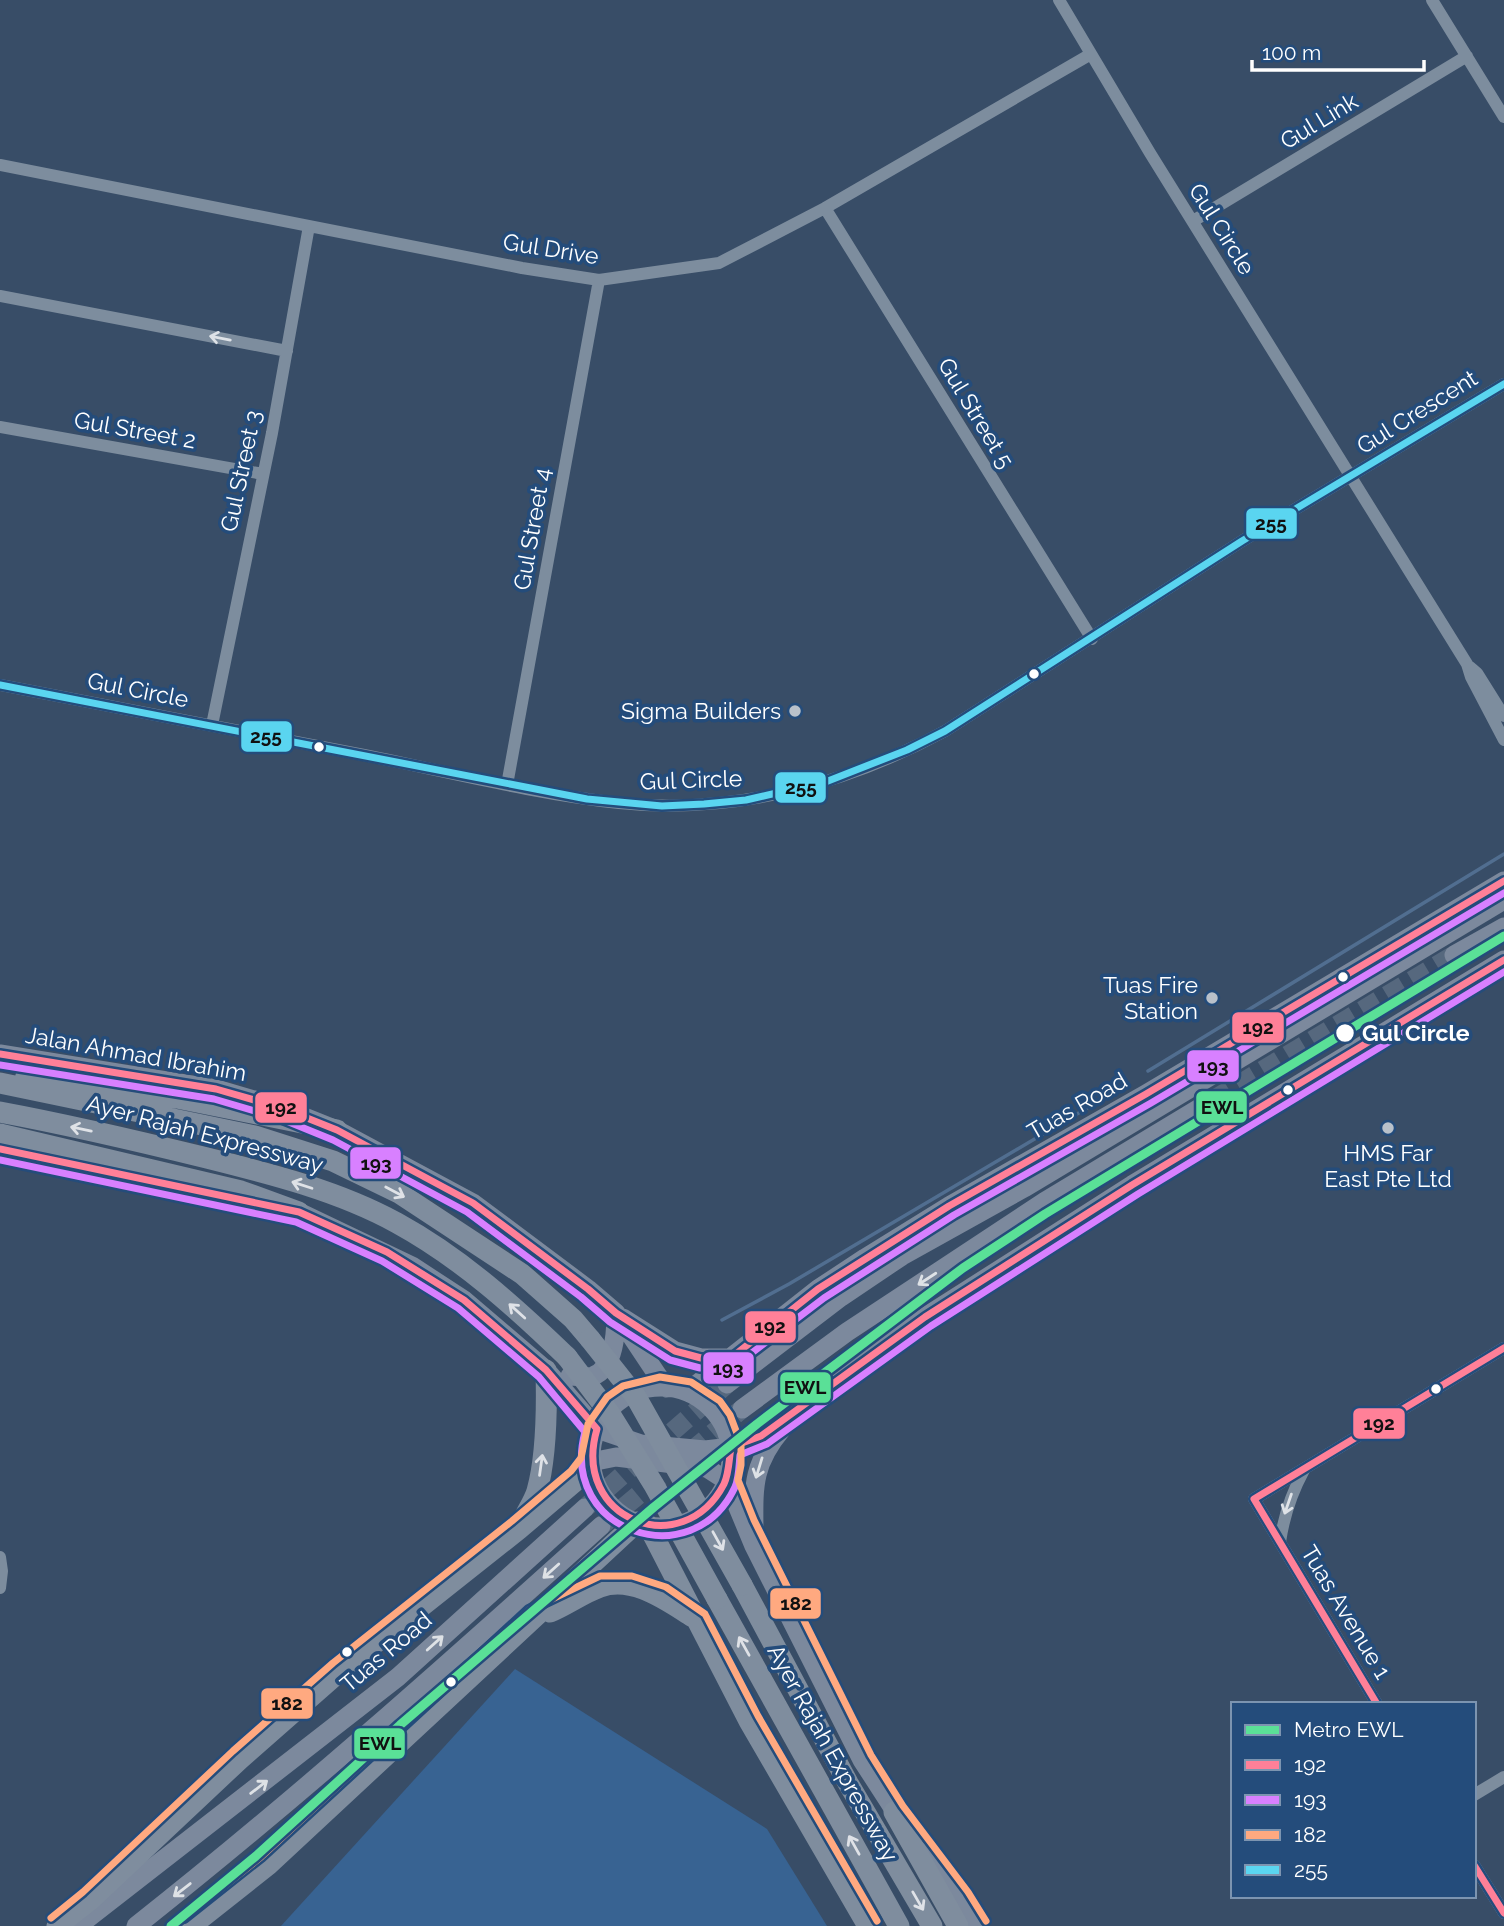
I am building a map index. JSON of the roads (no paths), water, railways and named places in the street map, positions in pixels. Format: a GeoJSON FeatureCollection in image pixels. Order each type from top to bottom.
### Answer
{"type":"FeatureCollection","features":[{"type":"Feature","properties":{"kind":"highway"},"geometry":{"type":"LineString","coordinates":[[0,1073],[177,1098],[337,1130]]}},
{"type":"Feature","properties":{"kind":"highway","name":"Ayer Rajah Expressway"},"geometry":{"type":"LineString","coordinates":[[0,1083],[254,1136],[333,1161],[399,1193],[522,1273],[573,1319],[636,1397],[742,1585],[848,1783],[932,1926]]}},
{"type":"Feature","properties":{"kind":"highway","name":"Ayer Rajah Expressway"},"geometry":{"type":"LineString","coordinates":[[0,1112],[135,1140],[254,1170],[345,1199],[396,1222],[476,1276],[567,1357],[610,1414],[654,1485],[899,1926]]}},
{"type":"Feature","properties":{"kind":"highway"},"geometry":{"type":"LineString","coordinates":[[0,1134],[241,1191],[299,1212]]}},
{"type":"Feature","properties":{"kind":"highway"},"geometry":{"type":"LineString","coordinates":[[519,1528],[537,1492],[547,1402],[546,1370]]}},
{"type":"Feature","properties":{"kind":"highway"},"geometry":{"type":"LineString","coordinates":[[57,1926],[90,1900],[240,1759],[340,1671],[519,1528],[579,1478],[592,1462]]}},
{"type":"Feature","properties":{"kind":"highway"},"geometry":{"type":"LineString","coordinates":[[191,1926],[268,1865],[642,1523],[749,1721],[868,1926]]}},
{"type":"Feature","properties":{"kind":"highway"},"geometry":{"type":"LineString","coordinates":[[535,1618],[603,1586],[632,1586],[661,1596],[696,1620]]}},
{"type":"Feature","properties":{"kind":"highway"},"geometry":{"type":"LineString","coordinates":[[894,1812],[958,1926]]}},
{"type":"Feature","properties":{"kind":"main road","name":"Tuas Road"},"geometry":{"type":"LineString","coordinates":[[687,1392],[818,1289],[949,1206],[1146,1094],[1504,881]]}},
{"type":"Feature","properties":{"kind":"main road","name":"Tuas Road"},"geometry":{"type":"LineString","coordinates":[[727,1384],[841,1297],[902,1256],[1024,1188],[1504,900]]}},
{"type":"Feature","properties":{"kind":"main road"},"geometry":{"type":"LineString","coordinates":[[1454,955],[1504,927]]}},
{"type":"Feature","properties":{"kind":"main road"},"geometry":{"type":"LineString","coordinates":[[0,1149],[299,1212],[412,1266],[464,1300],[546,1370],[597,1429],[641,1444],[705,1450],[731,1447],[761,1436],[925,1317],[1132,1185],[1504,960]]}},
{"type":"Feature","properties":{"kind":"main road","name":"Jalan Ahmad Ibrahim"},"geometry":{"type":"LineString","coordinates":[[0,1054],[216,1089],[282,1108],[337,1130],[474,1203],[588,1289],[616,1313],[666,1388]]}},
{"type":"Feature","properties":{"kind":"main road"},"geometry":{"type":"LineString","coordinates":[[743,1409],[846,1332],[1044,1202],[1213,1100]]}},
{"type":"Feature","properties":{"kind":"main road"},"geometry":{"type":"LineString","coordinates":[[616,1313],[676,1351],[701,1358],[731,1358]]}},
{"type":"Feature","properties":{"kind":"main road"},"geometry":{"type":"LineString","coordinates":[[546,1370],[569,1376],[593,1376],[601,1370],[613,1351],[616,1340],[616,1313]]}},
{"type":"Feature","properties":{"kind":"main road"},"geometry":{"type":"LineString","coordinates":[[666,1388],[687,1392],[712,1408],[727,1433],[731,1447],[731,1464],[720,1496],[696,1518],[672,1525],[642,1523],[620,1512],[606,1499],[596,1481],[592,1462],[597,1429],[615,1404],[642,1389],[666,1388]]}},
{"type":"Feature","properties":{"kind":"main road"},"geometry":{"type":"LineString","coordinates":[[754,1546],[757,1471],[766,1448],[815,1395]]}},
{"type":"Feature","properties":{"kind":"main road"},"geometry":{"type":"LineString","coordinates":[[592,1462],[616,1457],[707,1468],[727,1481],[754,1546],[862,1760],[894,1812],[960,1898],[977,1926]]}},
{"type":"Feature","properties":{"kind":"main road","name":"Tuas Road"},"geometry":{"type":"LineString","coordinates":[[78,1926],[398,1677],[585,1508]]}},
{"type":"Feature","properties":{"kind":"main road"},"geometry":{"type":"LineString","coordinates":[[136,1926],[227,1854],[416,1693],[601,1526]]}},
{"type":"Feature","properties":{"kind":"street","name":"Gul Circle"},"geometry":{"type":"LineString","coordinates":[[1059,0],[1192,221],[1467,664],[1504,740]]}},
{"type":"Feature","properties":{"kind":"street"},"geometry":{"type":"LineString","coordinates":[[1432,0],[1504,117]]}},
{"type":"Feature","properties":{"kind":"street","name":"Gul Drive"},"geometry":{"type":"LineString","coordinates":[[0,165],[522,268],[599,280],[719,262],[825,208],[1091,54]]}},
{"type":"Feature","properties":{"kind":"street","name":"Gul Link"},"geometry":{"type":"LineString","coordinates":[[1192,221],[1467,56]]}},
{"type":"Feature","properties":{"kind":"street","name":"Gul Street 5"},"geometry":{"type":"LineString","coordinates":[[825,208],[1092,639]]}},
{"type":"Feature","properties":{"kind":"street","name":"Gul Street 3"},"geometry":{"type":"LineString","coordinates":[[212,725],[287,351],[309,226]]}},
{"type":"Feature","properties":{"kind":"street","name":"Gul Street 4"},"geometry":{"type":"LineString","coordinates":[[506,785],[599,280]]}},
{"type":"Feature","properties":{"kind":"street"},"geometry":{"type":"LineString","coordinates":[[0,296],[287,351]]}},
{"type":"Feature","properties":{"kind":"street","name":"Gul Crescent"},"geometry":{"type":"LineString","coordinates":[[1352,477],[1504,384]]}},
{"type":"Feature","properties":{"kind":"street","name":"Gul Street 2"},"geometry":{"type":"LineString","coordinates":[[0,427],[263,474]]}},
{"type":"Feature","properties":{"kind":"street","name":"Gul Circle"},"geometry":{"type":"LineString","coordinates":[[0,685],[506,785],[620,803],[675,805],[724,803],[768,797],[802,789],[910,751],[945,732],[1242,541],[1352,477]]}},
{"type":"Feature","properties":{"kind":"street","name":"Gul Circle"},"geometry":{"type":"LineString","coordinates":[[1467,664],[1477,673],[1504,716]]}},
{"type":"Feature","properties":{"kind":"street","name":"Tuas Avenue 1"},"geometry":{"type":"LineString","coordinates":[[1376,1702],[1254,1499],[1504,1348]]}},
{"type":"Feature","properties":{"kind":"street","name":"Tuas Avenue 1"},"geometry":{"type":"LineString","coordinates":[[1280,1542],[1283,1517],[1304,1470]]}},
{"type":"Feature","properties":{"kind":"street"},"geometry":{"type":"LineString","coordinates":[[0,1557],[0,1588]]}},
{"type":"Feature","properties":{"kind":"street"},"geometry":{"type":"LineString","coordinates":[[1476,1794],[1504,1777]]}},
{"type":"Feature","properties":{"kind":"street"},"geometry":{"type":"LineString","coordinates":[[1476,1868],[1504,1913]]}},
{"type":"Feature","properties":{"kind":"waterway"},"geometry":{"type":"LineString","coordinates":[[1148,1071],[1504,854]]}},
{"type":"Feature","properties":{"kind":"waterway"},"geometry":{"type":"LineString","coordinates":[[722,1320],[789,1284],[1126,1085]]}},
{"type":"Feature","properties":{"kind":"tunnel"},"geometry":{"type":"LineString","coordinates":[[1213,1100],[1454,955]]}},
{"type":"Feature","properties":{"kind":"tunnel"},"geometry":{"type":"LineString","coordinates":[[585,1508],[727,1384]]}},
{"type":"Feature","properties":{"kind":"tunnel"},"geometry":{"type":"LineString","coordinates":[[601,1526],[742,1409]]}},
{"type":"Feature","properties":{"kind":"railway"},"geometry":{"type":"LineString","coordinates":[[969,1209],[1070,1155],[1504,897]]}},
{"type":"Feature","properties":{"kind":"metro line","name":"EWL"},"geometry":{"type":"LineString","coordinates":[[171,1926],[256,1856],[400,1725],[654,1507],[757,1424],[963,1268],[1045,1214],[1504,936]]}},
{"type":"Feature","properties":{"kind":"place","name":"Sigma Builders"},"geometry":{"type":"Point","coordinates":[795,711]}},
{"type":"Feature","properties":{"kind":"place","name":"Tuas Fire Station"},"geometry":{"type":"Point","coordinates":[1212,998]}},
{"type":"Feature","properties":{"kind":"place","name":"Gul Circle"},"geometry":{"type":"Point","coordinates":[1345,1033]}},
{"type":"Feature","properties":{"kind":"place","name":"HMS Far East Pte Ltd"},"geometry":{"type":"Point","coordinates":[1388,1128]}}]}
